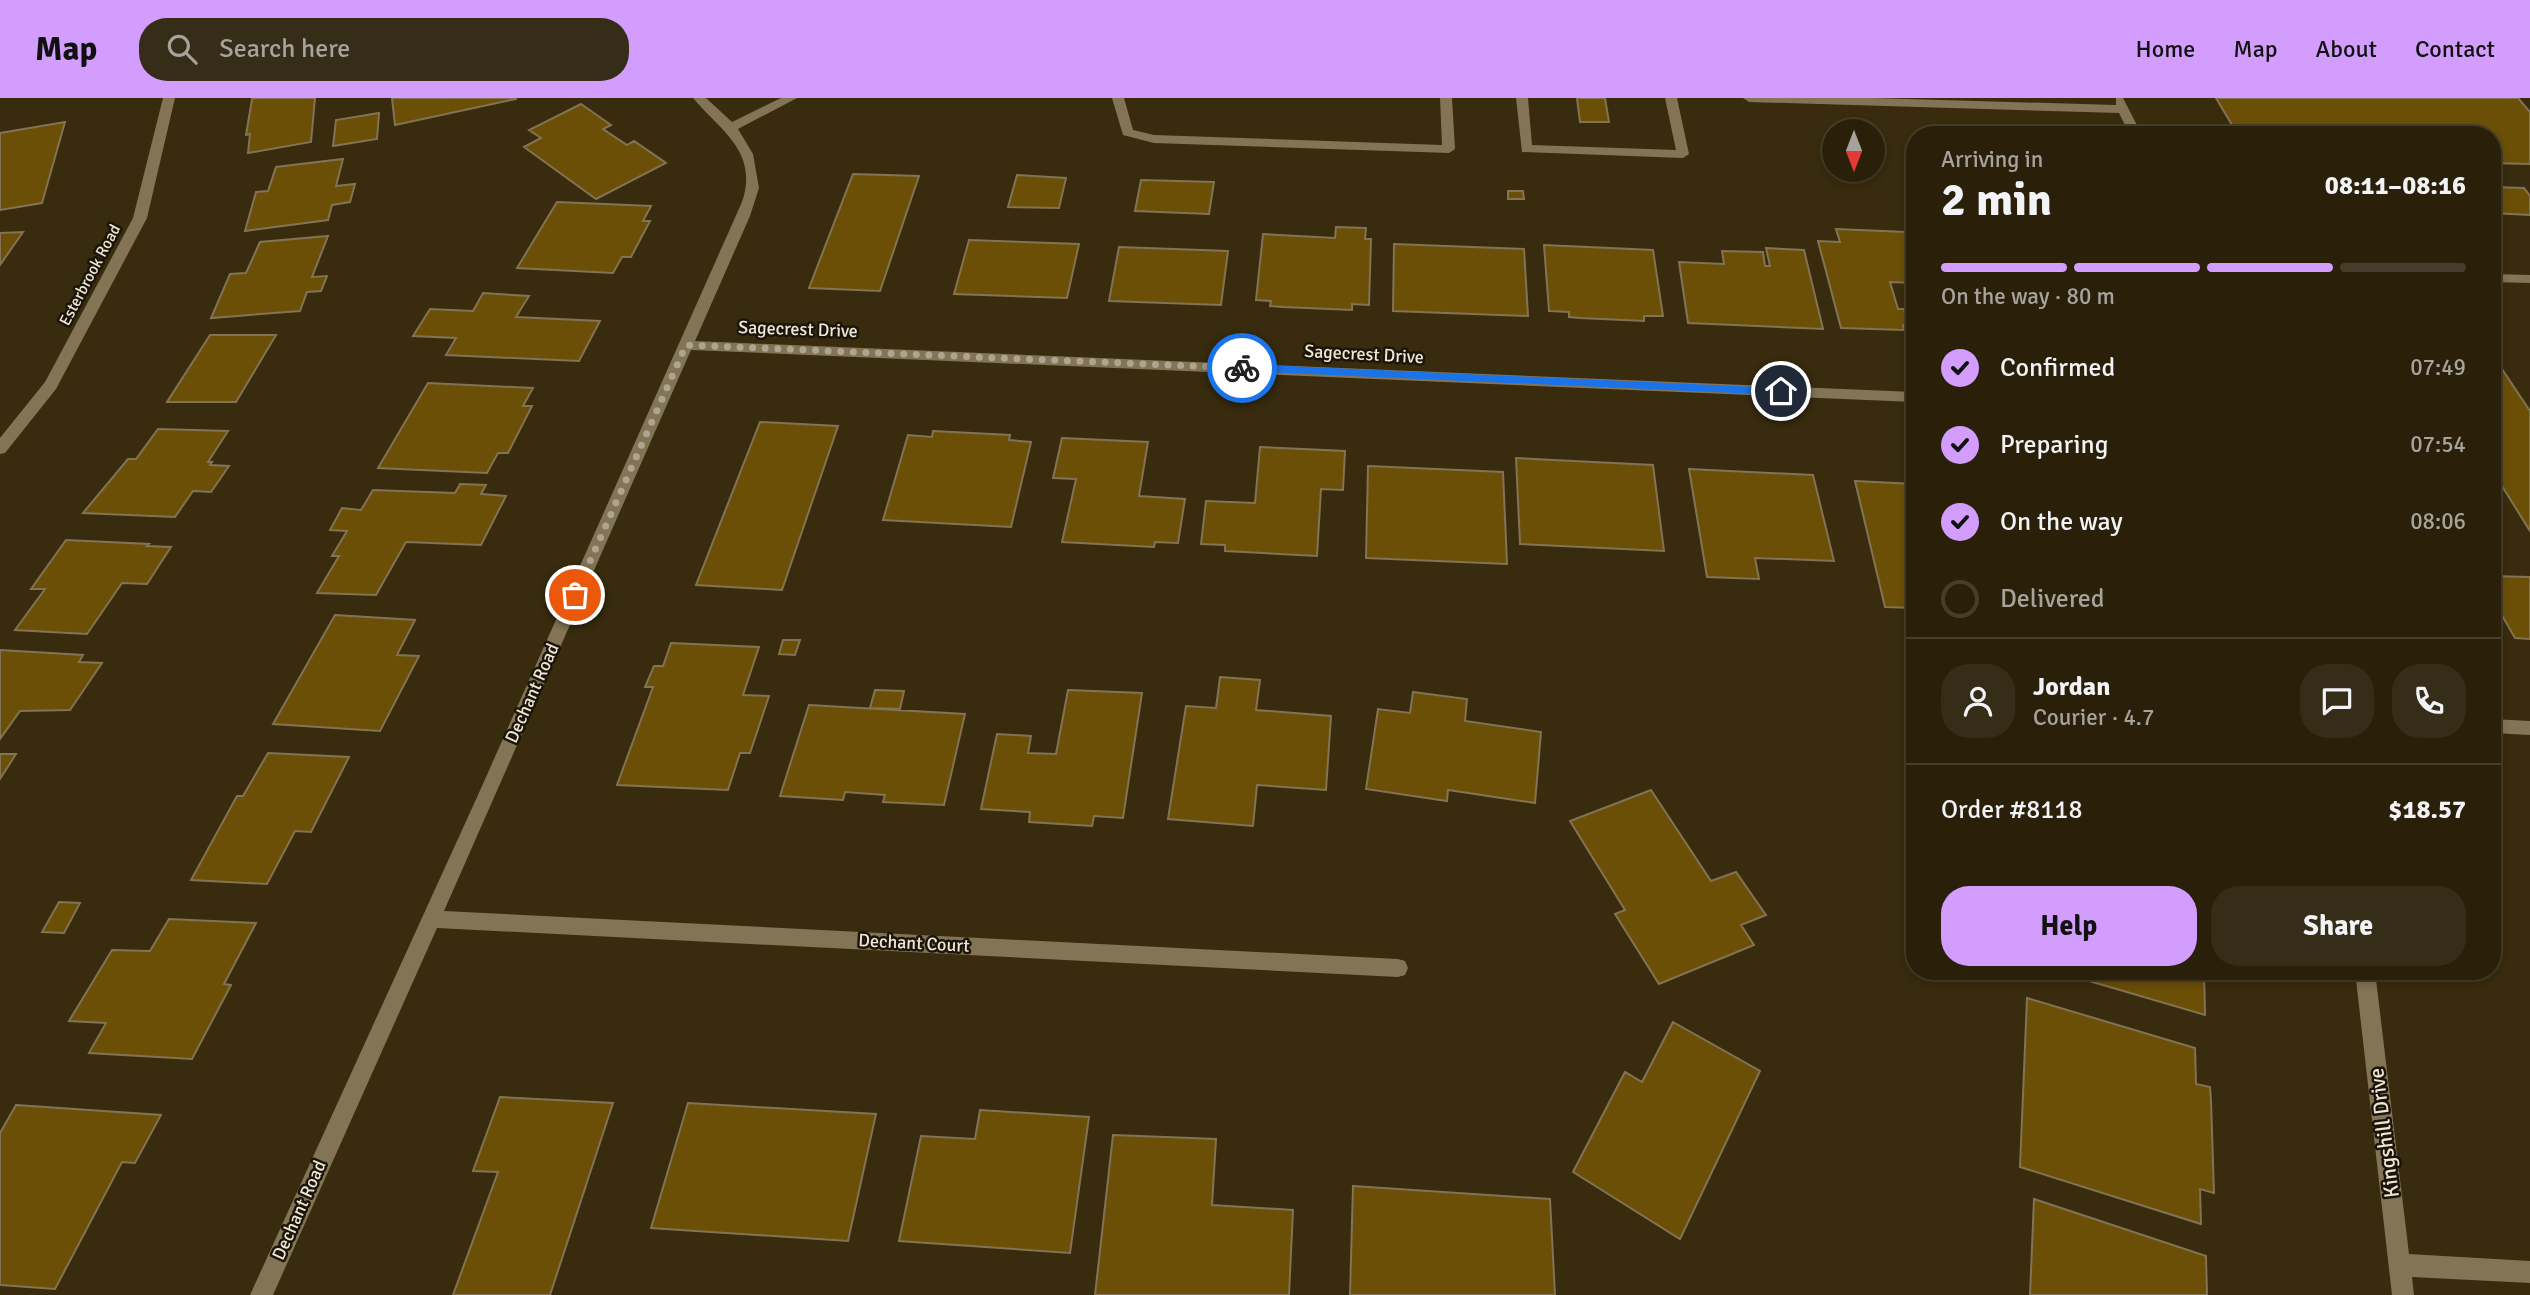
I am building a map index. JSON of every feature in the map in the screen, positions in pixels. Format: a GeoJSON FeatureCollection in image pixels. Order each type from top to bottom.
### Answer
{"type":"FeatureCollection","features":[{"type":"Feature","properties":{"kind":"street","name":"Esterbrook Road"},"geometry":{"type":"LineString","coordinates":[[0,449],[51,385],[140,218],[169,98]]}},
{"type":"Feature","properties":{"kind":"street","name":"Dechant Road"},"geometry":{"type":"LineString","coordinates":[[261,1295],[743,216],[754,181],[747,151],[732,127],[699,98]]}},
{"type":"Feature","properties":{"kind":"street"},"geometry":{"type":"LineString","coordinates":[[732,127],[791,98]]}},
{"type":"Feature","properties":{"kind":"street"},"geometry":{"type":"LineString","coordinates":[[1118,98],[1127,131],[1154,139],[1449,149],[1446,98]]}},
{"type":"Feature","properties":{"kind":"street"},"geometry":{"type":"LineString","coordinates":[[1522,98],[1526,149],[1683,154],[1671,98]]}},
{"type":"Feature","properties":{"kind":"street"},"geometry":{"type":"LineString","coordinates":[[1749,98],[2121,104],[2132,126]]}},
{"type":"Feature","properties":{"kind":"street"},"geometry":{"type":"LineString","coordinates":[[2501,278],[2530,279]]}},
{"type":"Feature","properties":{"kind":"street","name":"Sagecrest Drive"},"geometry":{"type":"LineString","coordinates":[[686,345],[1906,397]]}},
{"type":"Feature","properties":{"kind":"street"},"geometry":{"type":"LineString","coordinates":[[2501,726],[2530,728]]}},
{"type":"Feature","properties":{"kind":"street","name":"Dechant Court"},"geometry":{"type":"LineString","coordinates":[[430,919],[1398,968]]}},
{"type":"Feature","properties":{"kind":"street","name":"Kingshill Drive"},"geometry":{"type":"LineString","coordinates":[[2366,980],[2403,1295]]}},
{"type":"Feature","properties":{"kind":"street"},"geometry":{"type":"LineString","coordinates":[[2399,1265],[2530,1272]]}},
{"type":"Feature","properties":{"kind":"building"},"geometry":{"type":"Polygon","coordinates":[[[315,98],[311,142],[248,153],[250,134],[246,135],[252,99],[315,98]]]}},
{"type":"Feature","properties":{"kind":"building"},"geometry":{"type":"Polygon","coordinates":[[[392,98],[516,98],[516,99],[395,125],[392,98]]]}},
{"type":"Feature","properties":{"kind":"building"},"geometry":{"type":"Polygon","coordinates":[[[1577,98],[1605,98],[1609,122],[1580,122],[1577,98]]]}},
{"type":"Feature","properties":{"kind":"building"},"geometry":{"type":"Polygon","coordinates":[[[2216,98],[2518,98],[2530,112],[2530,164],[2501,163],[2501,126],[2233,126],[2216,98]]]}},
{"type":"Feature","properties":{"kind":"building"},"geometry":{"type":"Polygon","coordinates":[[[581,104],[611,125],[603,129],[627,145],[634,141],[666,163],[596,199],[524,147],[541,138],[529,130],[581,104]]]}},
{"type":"Feature","properties":{"kind":"building"},"geometry":{"type":"Polygon","coordinates":[[[379,113],[377,139],[333,146],[336,120],[379,113]]]}},
{"type":"Feature","properties":{"kind":"building"},"geometry":{"type":"Polygon","coordinates":[[[65,122],[42,203],[0,210],[0,133],[65,122]]]}},
{"type":"Feature","properties":{"kind":"building"},"geometry":{"type":"Polygon","coordinates":[[[343,159],[336,186],[355,184],[350,202],[332,205],[328,220],[245,231],[256,192],[268,191],[276,167],[343,159]]]}},
{"type":"Feature","properties":{"kind":"building"},"geometry":{"type":"Polygon","coordinates":[[[853,174],[919,176],[880,291],[809,288],[853,174]]]}},
{"type":"Feature","properties":{"kind":"building"},"geometry":{"type":"Polygon","coordinates":[[[1017,175],[1066,178],[1059,208],[1008,207],[1017,175]]]}},
{"type":"Feature","properties":{"kind":"building"},"geometry":{"type":"Polygon","coordinates":[[[1141,180],[1214,182],[1209,214],[1135,211],[1141,180]]]}},
{"type":"Feature","properties":{"kind":"building"},"geometry":{"type":"Polygon","coordinates":[[[2501,187],[2524,188],[2530,196],[2530,215],[2501,213],[2501,187]]]}},
{"type":"Feature","properties":{"kind":"building"},"geometry":{"type":"Polygon","coordinates":[[[1508,191],[1523,191],[1524,199],[1508,199],[1508,191]]]}},
{"type":"Feature","properties":{"kind":"building"},"geometry":{"type":"Polygon","coordinates":[[[557,202],[651,206],[643,221],[650,221],[631,257],[622,257],[613,273],[517,268],[557,202]]]}},
{"type":"Feature","properties":{"kind":"building"},"geometry":{"type":"Polygon","coordinates":[[[1336,227],[1366,228],[1365,239],[1371,239],[1369,305],[1352,304],[1352,310],[1283,307],[1270,306],[1271,301],[1256,300],[1263,234],[1335,238],[1336,227]]]}},
{"type":"Feature","properties":{"kind":"building"},"geometry":{"type":"Polygon","coordinates":[[[1836,229],[1906,232],[1906,283],[1890,282],[1898,309],[1904,309],[1904,330],[1841,328],[1818,241],[1840,242],[1836,229]]]}},
{"type":"Feature","properties":{"kind":"building"},"geometry":{"type":"Polygon","coordinates":[[[23,232],[0,265],[0,233],[23,232]]]}},
{"type":"Feature","properties":{"kind":"building"},"geometry":{"type":"Polygon","coordinates":[[[328,236],[312,277],[327,276],[321,291],[307,292],[300,311],[211,318],[230,274],[246,273],[260,242],[328,236]]]}},
{"type":"Feature","properties":{"kind":"building"},"geometry":{"type":"Polygon","coordinates":[[[969,240],[1079,244],[1067,298],[954,294],[969,240]]]}},
{"type":"Feature","properties":{"kind":"building"},"geometry":{"type":"Polygon","coordinates":[[[1394,244],[1524,249],[1528,316],[1393,311],[1394,244]]]}},
{"type":"Feature","properties":{"kind":"building"},"geometry":{"type":"Polygon","coordinates":[[[1544,245],[1653,250],[1663,316],[1644,316],[1644,321],[1569,317],[1569,312],[1549,311],[1544,245]]]}},
{"type":"Feature","properties":{"kind":"building"},"geometry":{"type":"Polygon","coordinates":[[[1119,247],[1228,251],[1221,305],[1109,301],[1119,247]]]}},
{"type":"Feature","properties":{"kind":"building"},"geometry":{"type":"Polygon","coordinates":[[[1766,248],[1804,250],[1823,329],[1688,323],[1679,262],[1724,264],[1722,251],[1763,252],[1765,266],[1770,266],[1766,248]]]}},
{"type":"Feature","properties":{"kind":"building"},"geometry":{"type":"Polygon","coordinates":[[[483,293],[529,296],[516,317],[600,321],[579,361],[446,355],[456,338],[413,336],[430,309],[473,311],[483,293]]]}},
{"type":"Feature","properties":{"kind":"building"},"geometry":{"type":"Polygon","coordinates":[[[210,335],[276,335],[236,402],[167,402],[210,335]]]}},
{"type":"Feature","properties":{"kind":"building"},"geometry":{"type":"Polygon","coordinates":[[[2501,368],[2530,411],[2530,531],[2501,484],[2501,368]]]}},
{"type":"Feature","properties":{"kind":"building"},"geometry":{"type":"Polygon","coordinates":[[[428,383],[533,388],[523,406],[532,406],[508,453],[498,453],[487,473],[378,468],[428,383]]]}},
{"type":"Feature","properties":{"kind":"building"},"geometry":{"type":"Polygon","coordinates":[[[760,422],[838,426],[782,590],[696,585],[760,422]]]}},
{"type":"Feature","properties":{"kind":"building"},"geometry":{"type":"Polygon","coordinates":[[[158,429],[228,431],[208,462],[212,462],[210,465],[229,466],[211,492],[193,491],[175,517],[83,513],[128,459],[136,459],[158,429]]]}},
{"type":"Feature","properties":{"kind":"building"},"geometry":{"type":"Polygon","coordinates":[[[933,431],[1010,435],[1009,440],[1031,442],[1011,527],[883,520],[908,435],[932,437],[933,431]]]}},
{"type":"Feature","properties":{"kind":"building"},"geometry":{"type":"Polygon","coordinates":[[[1062,438],[1148,442],[1139,496],[1185,499],[1178,543],[1155,542],[1154,547],[1062,542],[1076,479],[1053,478],[1062,438]]]}},
{"type":"Feature","properties":{"kind":"building"},"geometry":{"type":"Polygon","coordinates":[[[1260,447],[1345,451],[1343,490],[1321,489],[1317,556],[1225,551],[1225,545],[1201,544],[1206,501],[1255,503],[1260,447]]]}},
{"type":"Feature","properties":{"kind":"building"},"geometry":{"type":"Polygon","coordinates":[[[1516,458],[1653,465],[1664,551],[1520,544],[1516,458]]]}},
{"type":"Feature","properties":{"kind":"building"},"geometry":{"type":"Polygon","coordinates":[[[1368,466],[1503,472],[1507,564],[1366,558],[1368,466]]]}},
{"type":"Feature","properties":{"kind":"building"},"geometry":{"type":"Polygon","coordinates":[[[1689,469],[1813,475],[1834,561],[1755,558],[1759,579],[1707,577],[1689,469]]]}},
{"type":"Feature","properties":{"kind":"building"},"geometry":{"type":"Polygon","coordinates":[[[1855,481],[1906,484],[1906,608],[1885,607],[1855,481]]]}},
{"type":"Feature","properties":{"kind":"building"},"geometry":{"type":"Polygon","coordinates":[[[460,484],[486,485],[481,494],[506,496],[481,545],[406,542],[376,595],[317,593],[339,556],[332,556],[347,531],[330,530],[342,508],[361,510],[373,490],[455,493],[460,484]]]}},
{"type":"Feature","properties":{"kind":"building"},"geometry":{"type":"Polygon","coordinates":[[[66,540],[171,547],[147,584],[122,583],[87,634],[15,630],[45,589],[31,589],[66,540]]]}},
{"type":"Feature","properties":{"kind":"building"},"geometry":{"type":"Polygon","coordinates":[[[2501,576],[2530,577],[2530,639],[2515,638],[2501,614],[2501,576]]]}},
{"type":"Feature","properties":{"kind":"building"},"geometry":{"type":"Polygon","coordinates":[[[335,615],[415,620],[397,655],[419,656],[380,731],[273,724],[335,615]]]}},
{"type":"Feature","properties":{"kind":"building"},"geometry":{"type":"Polygon","coordinates":[[[783,640],[800,640],[795,655],[779,654],[783,640]]]}},
{"type":"Feature","properties":{"kind":"building"},"geometry":{"type":"Polygon","coordinates":[[[671,643],[759,647],[743,695],[769,696],[750,753],[740,753],[728,790],[617,785],[653,687],[645,687],[654,666],[663,666],[671,643]]]}},
{"type":"Feature","properties":{"kind":"building"},"geometry":{"type":"Polygon","coordinates":[[[0,650],[83,655],[79,662],[102,663],[70,710],[20,711],[0,739],[0,650]]]}},
{"type":"Feature","properties":{"kind":"building"},"geometry":{"type":"Polygon","coordinates":[[[1220,677],[1260,680],[1256,710],[1331,716],[1326,790],[1257,785],[1253,826],[1168,819],[1186,706],[1216,708],[1220,677]]]}},
{"type":"Feature","properties":{"kind":"building"},"geometry":{"type":"Polygon","coordinates":[[[875,690],[904,691],[900,709],[870,708],[875,690]]]}},
{"type":"Feature","properties":{"kind":"building"},"geometry":{"type":"Polygon","coordinates":[[[1068,690],[1142,693],[1123,818],[1094,816],[1092,826],[1029,822],[1030,812],[981,809],[997,734],[1031,736],[1028,753],[1056,754],[1068,690]]]}},
{"type":"Feature","properties":{"kind":"building"},"geometry":{"type":"Polygon","coordinates":[[[1413,692],[1467,699],[1465,721],[1541,732],[1535,803],[1448,790],[1447,801],[1366,789],[1378,709],[1410,713],[1413,692]]]}},
{"type":"Feature","properties":{"kind":"building"},"geometry":{"type":"Polygon","coordinates":[[[809,705],[965,714],[944,805],[883,802],[885,795],[845,792],[843,800],[780,796],[809,705]]]}},
{"type":"Feature","properties":{"kind":"building"},"geometry":{"type":"Polygon","coordinates":[[[268,753],[349,757],[311,832],[295,831],[267,884],[191,880],[237,796],[243,796],[268,753]]]}},
{"type":"Feature","properties":{"kind":"building"},"geometry":{"type":"Polygon","coordinates":[[[0,754],[16,754],[0,779],[0,754]]]}},
{"type":"Feature","properties":{"kind":"building"},"geometry":{"type":"Polygon","coordinates":[[[1651,790],[1711,881],[1736,872],[1766,915],[1741,925],[1754,945],[1659,984],[1615,914],[1625,910],[1570,821],[1651,790]]]}},
{"type":"Feature","properties":{"kind":"building"},"geometry":{"type":"Polygon","coordinates":[[[59,902],[80,903],[64,933],[42,932],[59,902]]]}},
{"type":"Feature","properties":{"kind":"building"},"geometry":{"type":"Polygon","coordinates":[[[169,919],[256,923],[224,984],[231,985],[192,1059],[89,1053],[106,1023],[69,1021],[112,950],[150,951],[169,919]]]}},
{"type":"Feature","properties":{"kind":"building"},"geometry":{"type":"Polygon","coordinates":[[[2086,980],[2204,980],[2205,1015],[2086,980]]]}},
{"type":"Feature","properties":{"kind":"building"},"geometry":{"type":"Polygon","coordinates":[[[2027,998],[2195,1048],[2196,1084],[2210,1087],[2211,1101],[2214,1193],[2200,1189],[2201,1224],[2020,1167],[2027,998]]]}},
{"type":"Feature","properties":{"kind":"building"},"geometry":{"type":"Polygon","coordinates":[[[1673,1022],[1760,1071],[1680,1239],[1573,1172],[1625,1072],[1642,1082],[1673,1022]]]}},
{"type":"Feature","properties":{"kind":"building"},"geometry":{"type":"Polygon","coordinates":[[[500,1097],[613,1103],[550,1295],[453,1295],[498,1172],[473,1171],[500,1097]]]}},
{"type":"Feature","properties":{"kind":"building"},"geometry":{"type":"Polygon","coordinates":[[[688,1103],[876,1114],[848,1241],[651,1228],[688,1103]]]}},
{"type":"Feature","properties":{"kind":"building"},"geometry":{"type":"Polygon","coordinates":[[[16,1105],[161,1115],[135,1163],[122,1162],[55,1289],[0,1285],[0,1133],[16,1105]]]}},
{"type":"Feature","properties":{"kind":"building"},"geometry":{"type":"Polygon","coordinates":[[[980,1110],[1089,1117],[1070,1253],[899,1241],[921,1136],[975,1139],[980,1110]]]}},
{"type":"Feature","properties":{"kind":"building"},"geometry":{"type":"Polygon","coordinates":[[[1113,1135],[1216,1139],[1212,1205],[1293,1210],[1289,1295],[1095,1295],[1113,1135]]]}},
{"type":"Feature","properties":{"kind":"building"},"geometry":{"type":"Polygon","coordinates":[[[1353,1186],[1550,1199],[1555,1295],[1350,1295],[1353,1186]]]}},
{"type":"Feature","properties":{"kind":"building"},"geometry":{"type":"Polygon","coordinates":[[[2034,1199],[2206,1256],[2207,1295],[2030,1295],[2034,1199]]]}},
{"type":"Feature","properties":{"kind":"way so far"},"geometry":{"type":"LineString","coordinates":[[575,595],[686,345],[1242,368]]}},
{"type":"Feature","properties":{"kind":"route"},"geometry":{"type":"LineString","coordinates":[[1242,368],[1781,391]]}}]}
